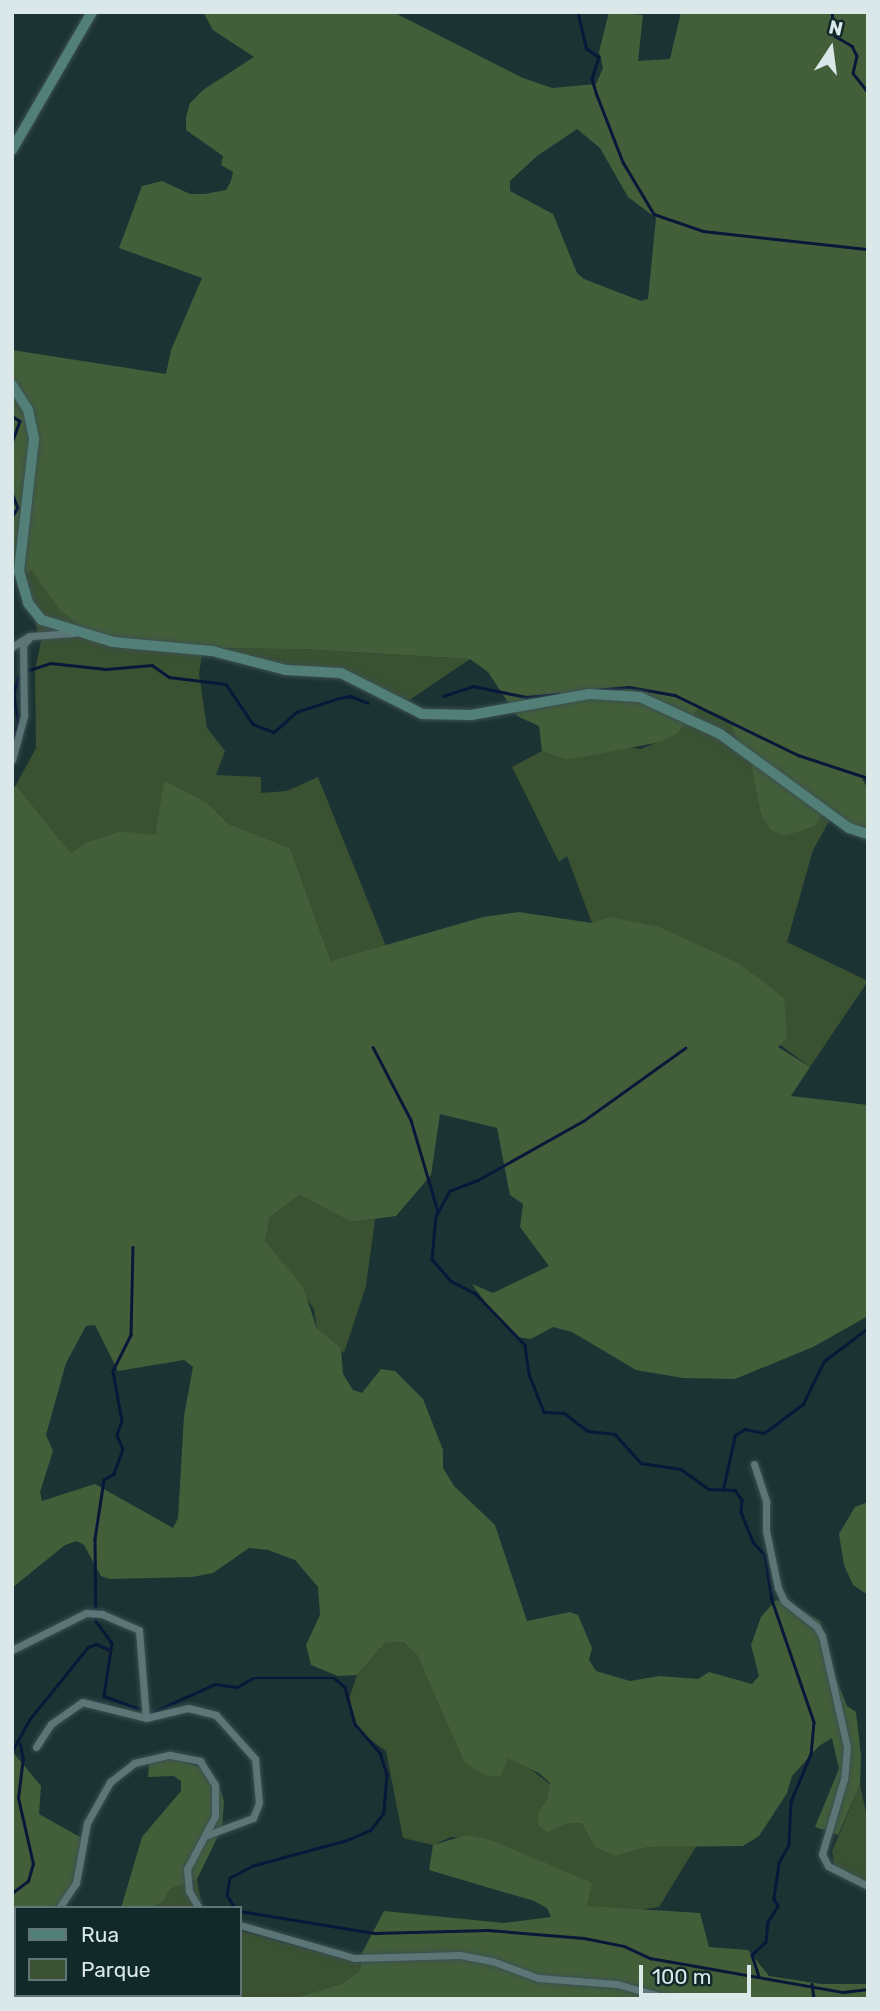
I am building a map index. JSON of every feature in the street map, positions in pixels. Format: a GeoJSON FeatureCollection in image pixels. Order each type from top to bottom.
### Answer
{"type":"FeatureCollection","features":[{"type":"Feature","properties":{"kind":"street"},"geometry":{"type":"LineString","coordinates":[[12,150],[92,12]]}},
{"type":"Feature","properties":{"kind":"street"},"geometry":{"type":"LineString","coordinates":[[12,384],[28,410],[34,439],[19,550],[22,585],[35,614],[74,633],[136,646],[212,651],[273,668],[341,673],[422,715],[471,715],[589,694],[640,697],[720,734],[849,828],[868,834]]}},
{"type":"Feature","properties":{"kind":"street"},"geometry":{"type":"LineString","coordinates":[[12,647],[31,635],[74,633]]}},
{"type":"Feature","properties":{"kind":"street"},"geometry":{"type":"LineString","coordinates":[[12,760],[24,716],[21,655],[31,635]]}},
{"type":"Feature","properties":{"kind":"street"},"geometry":{"type":"LineString","coordinates":[[754,1464],[766,1502],[766,1531],[778,1588],[783,1601],[817,1627],[822,1636],[848,1747],[844,1779],[822,1854],[828,1866],[868,1886]]}},
{"type":"Feature","properties":{"kind":"street"},"geometry":{"type":"LineString","coordinates":[[12,1650],[86,1613],[102,1614],[139,1630],[146,1718]]}},
{"type":"Feature","properties":{"kind":"street"},"geometry":{"type":"LineString","coordinates":[[36,1747],[51,1724],[76,1703],[146,1718],[177,1709],[207,1711],[223,1720],[255,1759],[257,1812],[246,1821],[206,1835]]}},
{"type":"Feature","properties":{"kind":"street"},"geometry":{"type":"LineString","coordinates":[[60,1906],[76,1883],[84,1835],[95,1807],[110,1782],[134,1763],[156,1756],[181,1756],[208,1769],[216,1808],[206,1835],[193,1851],[187,1869],[189,1891],[197,1906]]}},
{"type":"Feature","properties":{"kind":"street"},"geometry":{"type":"LineString","coordinates":[[242,1926],[354,1958],[460,1955],[492,1961],[538,1978],[617,1984],[670,1999]]}},
{"type":"Feature","properties":{"kind":"green space"},"geometry":{"type":"Polygon","coordinates":[[[203,12],[393,12],[523,78],[552,88],[596,84],[603,68],[599,52],[609,12],[643,15],[638,61],[670,59],[681,12],[868,12],[868,778],[862,779],[868,789],[868,833],[824,811],[815,826],[785,836],[771,830],[761,815],[750,757],[737,740],[729,719],[700,707],[677,734],[660,742],[567,760],[542,751],[539,726],[517,716],[488,672],[470,659],[302,649],[153,648],[87,632],[57,607],[32,571],[12,577],[12,350],[166,374],[171,350],[202,278],[119,248],[142,186],[162,181],[190,194],[205,194],[226,190],[231,181],[233,172],[221,165],[223,156],[186,130],[190,103],[203,90],[254,57],[213,30],[203,12]],[[577,129],[537,156],[510,181],[510,191],[553,214],[577,273],[584,279],[641,301],[648,299],[656,218],[628,197],[600,148],[577,129]]]}},
{"type":"Feature","properties":{"kind":"green space"},"geometry":{"type":"Polygon","coordinates":[[[32,571],[57,607],[203,649],[199,674],[207,728],[225,751],[216,775],[261,777],[261,793],[287,791],[318,777],[386,946],[331,961],[290,848],[229,824],[206,802],[164,782],[155,836],[121,831],[86,842],[71,853],[16,785],[36,748],[35,670],[41,641],[19,574],[32,571]]]}},
{"type":"Feature","properties":{"kind":"green space"},"geometry":{"type":"Polygon","coordinates":[[[213,649],[302,649],[470,659],[405,703],[369,682],[293,674],[213,649]]]}},
{"type":"Feature","properties":{"kind":"green space"},"geometry":{"type":"Polygon","coordinates":[[[700,707],[729,718],[754,768],[761,815],[785,836],[809,827],[824,811],[833,814],[813,850],[787,942],[868,981],[810,1067],[608,917],[592,923],[567,856],[559,862],[512,767],[542,751],[567,760],[627,747],[641,749],[677,734],[700,707]]]}},
{"type":"Feature","properties":{"kind":"green space"},"geometry":{"type":"Polygon","coordinates":[[[164,781],[206,802],[229,824],[290,848],[331,961],[483,917],[519,912],[592,923],[608,917],[659,927],[738,963],[784,998],[787,1038],[778,1047],[810,1067],[791,1096],[868,1105],[868,1316],[813,1347],[735,1379],[683,1378],[636,1370],[572,1332],[553,1327],[531,1339],[518,1337],[499,1321],[472,1284],[493,1293],[549,1266],[520,1227],[523,1204],[510,1195],[497,1128],[440,1114],[431,1175],[396,1216],[351,1222],[300,1195],[270,1217],[265,1241],[303,1287],[317,1329],[341,1348],[343,1374],[353,1390],[362,1393],[381,1369],[395,1371],[423,1399],[443,1450],[443,1468],[454,1486],[495,1525],[527,1621],[570,1612],[578,1615],[592,1648],[589,1660],[596,1671],[630,1681],[659,1676],[698,1679],[709,1672],[752,1684],[759,1676],[751,1645],[761,1617],[775,1601],[783,1599],[820,1621],[837,1681],[847,1706],[856,1712],[861,1756],[860,1785],[838,1835],[815,1827],[839,1769],[832,1738],[819,1746],[792,1776],[787,1793],[759,1836],[743,1846],[647,1847],[616,1856],[595,1847],[582,1823],[566,1824],[547,1833],[539,1826],[538,1812],[547,1801],[550,1783],[539,1773],[508,1758],[501,1776],[486,1776],[465,1763],[417,1655],[403,1642],[385,1643],[357,1675],[338,1676],[311,1665],[306,1645],[320,1615],[318,1587],[295,1560],[268,1550],[249,1548],[213,1573],[192,1577],[110,1579],[101,1576],[84,1545],[77,1541],[65,1545],[12,1588],[12,790],[16,785],[71,853],[86,842],[121,831],[155,835],[164,781]],[[95,1325],[86,1326],[66,1363],[46,1435],[53,1451],[40,1492],[42,1501],[95,1484],[173,1528],[178,1518],[184,1416],[193,1367],[184,1360],[118,1371],[95,1325]]]}},
{"type":"Feature","properties":{"kind":"green space"},"geometry":{"type":"Polygon","coordinates":[[[300,1195],[351,1222],[375,1219],[366,1286],[344,1353],[317,1329],[314,1309],[265,1241],[270,1217],[300,1195]]]}},
{"type":"Feature","properties":{"kind":"green space"},"geometry":{"type":"Polygon","coordinates":[[[868,1502],[868,1595],[853,1585],[844,1565],[839,1534],[855,1507],[868,1502]]]}},
{"type":"Feature","properties":{"kind":"green space"},"geometry":{"type":"Polygon","coordinates":[[[403,1642],[417,1655],[450,1727],[524,1764],[550,1784],[547,1833],[566,1824],[583,1823],[616,1856],[646,1847],[697,1845],[659,1907],[633,1911],[587,1906],[538,1860],[495,1841],[451,1837],[433,1845],[403,1838],[386,1751],[357,1730],[349,1699],[357,1675],[385,1643],[403,1642]]]}},
{"type":"Feature","properties":{"kind":"green space"},"geometry":{"type":"Polygon","coordinates":[[[12,1751],[41,1786],[39,1814],[87,1841],[79,1877],[65,1906],[14,1906],[12,1963],[12,1751]]]}},
{"type":"Feature","properties":{"kind":"green space"},"geometry":{"type":"Polygon","coordinates":[[[173,1759],[207,1769],[218,1782],[224,1801],[222,1828],[197,1879],[170,1889],[164,1901],[154,1906],[122,1906],[142,1837],[181,1791],[181,1781],[174,1776],[148,1777],[149,1763],[173,1759]]]}},
{"type":"Feature","properties":{"kind":"green space"},"geometry":{"type":"Polygon","coordinates":[[[860,1785],[868,1822],[868,1886],[844,1878],[835,1869],[832,1851],[860,1785]]]}},
{"type":"Feature","properties":{"kind":"green space"},"geometry":{"type":"Polygon","coordinates":[[[467,1835],[495,1841],[592,1883],[587,1906],[700,1913],[709,1947],[748,1950],[769,1976],[821,1984],[868,1984],[868,1999],[291,1999],[341,1984],[360,1971],[362,1953],[384,1911],[504,1923],[551,1917],[547,1908],[534,1901],[429,1870],[433,1845],[467,1835]]]}},
{"type":"Feature","properties":{"kind":"green space"},"geometry":{"type":"Polygon","coordinates":[[[197,1879],[202,1906],[154,1906],[164,1901],[170,1889],[197,1879]]]}},
{"type":"Feature","properties":{"kind":"green space"},"geometry":{"type":"Polygon","coordinates":[[[242,1932],[361,1964],[360,1971],[341,1984],[291,1999],[123,1999],[242,1997],[242,1932]]]}},
{"type":"Feature","properties":{"kind":"waterway"},"geometry":{"type":"LineString","coordinates":[[578,12],[586,48],[599,57],[592,79],[597,95],[623,162],[654,214],[703,231],[866,249]]}},
{"type":"Feature","properties":{"kind":"waterway"},"geometry":{"type":"LineString","coordinates":[[832,12],[835,36],[852,46],[857,56],[853,73],[868,92]]}},
{"type":"Feature","properties":{"kind":"waterway"},"geometry":{"type":"LineString","coordinates":[[12,416],[20,421],[12,443]]}},
{"type":"Feature","properties":{"kind":"waterway"},"geometry":{"type":"LineString","coordinates":[[12,493],[18,508],[12,517]]}},
{"type":"Feature","properties":{"kind":"waterway"},"geometry":{"type":"LineString","coordinates":[[26,671],[50,663],[106,669],[152,665],[169,677],[226,684],[253,724],[274,732],[296,712],[339,698],[350,696],[368,703]]}},
{"type":"Feature","properties":{"kind":"waterway"},"geometry":{"type":"LineString","coordinates":[[12,738],[18,722],[13,695],[18,678]]}},
{"type":"Feature","properties":{"kind":"waterway"},"geometry":{"type":"LineString","coordinates":[[443,696],[473,686],[526,697],[559,694]]}},
{"type":"Feature","properties":{"kind":"waterway"},"geometry":{"type":"LineString","coordinates":[[594,690],[629,687],[675,695],[798,755],[868,778]]}},
{"type":"Feature","properties":{"kind":"waterway"},"geometry":{"type":"LineString","coordinates":[[373,1047],[411,1120],[438,1212]]}},
{"type":"Feature","properties":{"kind":"waterway"},"geometry":{"type":"LineString","coordinates":[[686,1048],[584,1121],[479,1180],[450,1191],[436,1216],[432,1259],[451,1281],[476,1294],[525,1345],[529,1374],[544,1412],[564,1413],[588,1431],[615,1434],[641,1463],[681,1469],[709,1489],[735,1490],[742,1500],[741,1512],[753,1542],[765,1555],[772,1600],[814,1722],[811,1754],[791,1802],[789,1845],[779,1863],[774,1899],[778,1906],[768,1922],[766,1942],[752,1955],[759,1976]]}},
{"type":"Feature","properties":{"kind":"waterway"},"geometry":{"type":"LineString","coordinates":[[133,1247],[131,1335],[113,1371],[122,1421],[117,1435],[123,1449],[114,1474],[104,1480],[95,1539],[96,1621],[112,1643],[104,1696],[151,1713],[215,1684],[237,1687],[253,1678],[334,1678],[345,1687],[355,1724],[380,1753],[387,1775],[384,1813],[371,1830],[349,1840],[253,1866],[230,1878],[227,1895],[234,1906]]}},
{"type":"Feature","properties":{"kind":"waterway"},"geometry":{"type":"LineString","coordinates":[[723,1489],[735,1435],[745,1429],[764,1433],[803,1404],[824,1361],[868,1328]]}},
{"type":"Feature","properties":{"kind":"waterway"},"geometry":{"type":"LineString","coordinates":[[12,1751],[29,1720],[88,1647],[96,1644],[108,1649]]}},
{"type":"Feature","properties":{"kind":"waterway"},"geometry":{"type":"LineString","coordinates":[[12,1893],[28,1881],[33,1864],[18,1798],[23,1760],[20,1744]]}},
{"type":"Feature","properties":{"kind":"waterway"},"geometry":{"type":"LineString","coordinates":[[242,1911],[375,1933],[488,1930],[584,1938],[624,1946],[650,1958],[843,1992],[868,1989]]}},
{"type":"Feature","properties":{"kind":"waterway"},"geometry":{"type":"LineString","coordinates":[[812,1984],[814,1999]]}}]}
